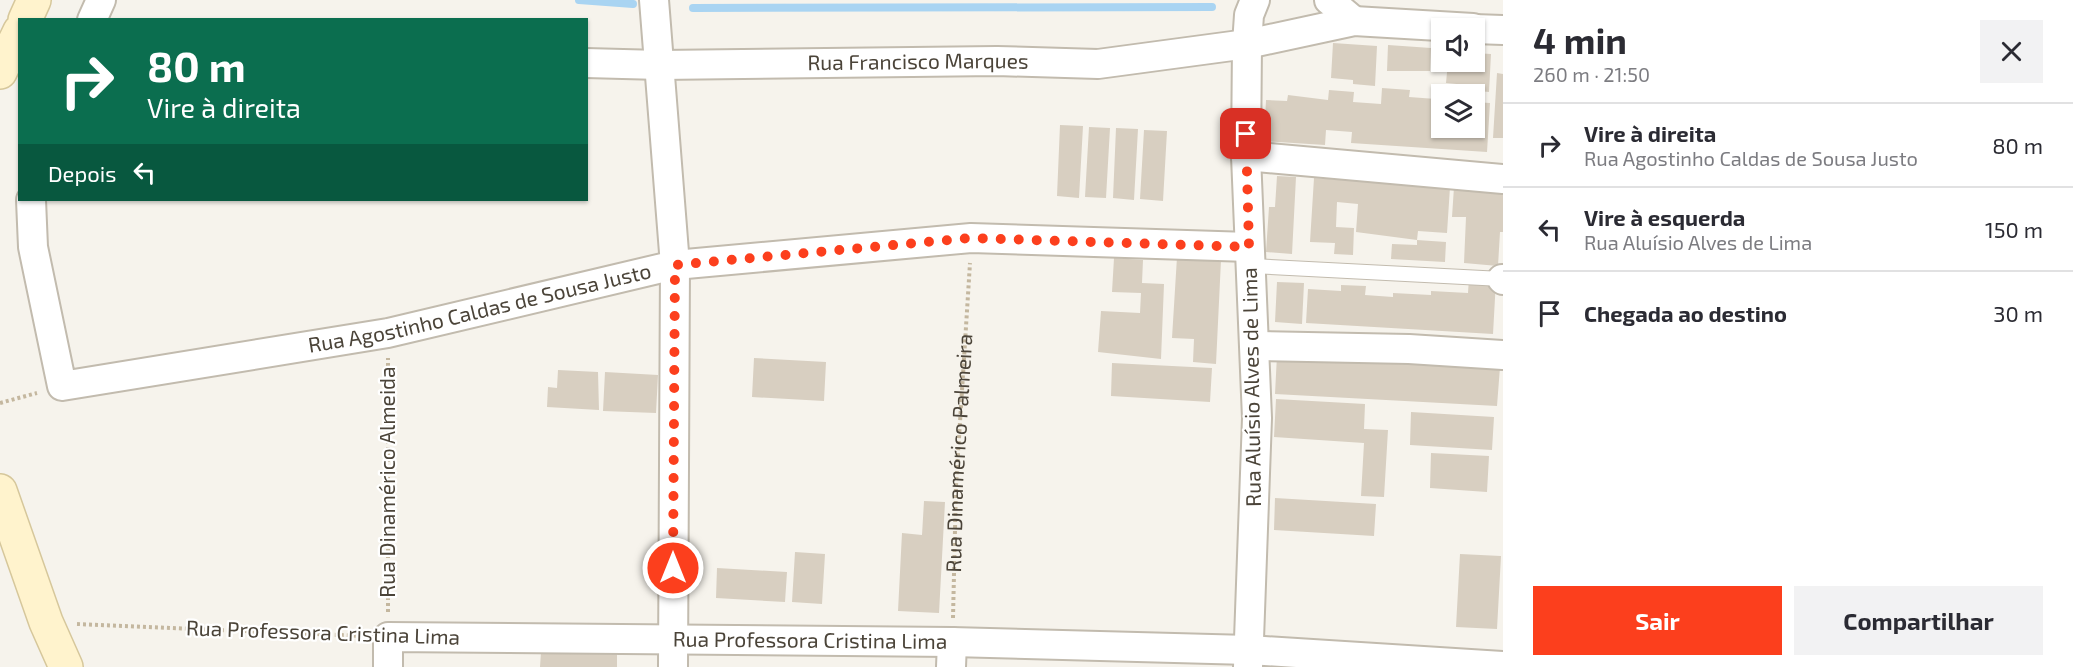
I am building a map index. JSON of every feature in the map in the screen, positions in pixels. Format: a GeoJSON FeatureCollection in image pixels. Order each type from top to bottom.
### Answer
{"type":"FeatureCollection","features":[{"type":"Feature","properties":{"kind":"main road"},"geometry":{"type":"LineString","coordinates":[[26,18],[34,0]]}},
{"type":"Feature","properties":{"kind":"main road"},"geometry":{"type":"LineString","coordinates":[[0,72],[18,35]]}},
{"type":"Feature","properties":{"kind":"main road"},"geometry":{"type":"LineString","coordinates":[[0,491],[46,622],[66,667]]}},
{"type":"Feature","properties":{"kind":"street"},"geometry":{"type":"LineString","coordinates":[[93,18],[101,0]]}},
{"type":"Feature","properties":{"kind":"street"},"geometry":{"type":"LineString","coordinates":[[654,0],[675,265],[673,667]]}},
{"type":"Feature","properties":{"kind":"street","name":"Rua Aluísio Alves de Lima"},"geometry":{"type":"LineString","coordinates":[[1249,658],[1257,447],[1255,346],[1251,316],[1246,156],[1247,44],[1250,15],[1255,0]]}},
{"type":"Feature","properties":{"kind":"street"},"geometry":{"type":"LineString","coordinates":[[1329,0],[1354,21]]}},
{"type":"Feature","properties":{"kind":"street","name":"Rua Francisco Marques"},"geometry":{"type":"LineString","coordinates":[[588,63],[660,65],[997,61],[1098,64],[1247,44],[1354,21],[1431,26]]}},
{"type":"Feature","properties":{"kind":"street","name":"Rua Francisco Marques"},"geometry":{"type":"LineString","coordinates":[[1485,29],[1503,30]]}},
{"type":"Feature","properties":{"kind":"street"},"geometry":{"type":"LineString","coordinates":[[1246,156],[1503,179]]}},
{"type":"Feature","properties":{"kind":"street"},"geometry":{"type":"LineString","coordinates":[[31,201],[33,248],[62,386]]}},
{"type":"Feature","properties":{"kind":"street","name":"Rua Agostinho Caldas de Sousa Justo"},"geometry":{"type":"LineString","coordinates":[[62,386],[388,333],[675,265],[971,238],[1250,257]]}},
{"type":"Feature","properties":{"kind":"street"},"geometry":{"type":"LineString","coordinates":[[1255,346],[1503,354]]}},
{"type":"Feature","properties":{"kind":"street"},"geometry":{"type":"LineString","coordinates":[[387,637],[388,667]]}},
{"type":"Feature","properties":{"kind":"street","name":"Rua Professora Cristina Lima"},"geometry":{"type":"LineString","coordinates":[[387,637],[673,638],[952,655],[1249,658],[1503,666]]}},
{"type":"Feature","properties":{"kind":"lane"},"geometry":{"type":"LineString","coordinates":[[1250,257],[1503,280]]}},
{"type":"Feature","properties":{"kind":"path","name":"Rua Dinamérico Palmeira"},"geometry":{"type":"LineString","coordinates":[[952,655],[956,486],[971,238]]}},
{"type":"Feature","properties":{"kind":"path","name":"Rua Dinamérico Almeida"},"geometry":{"type":"LineString","coordinates":[[387,637],[388,333]]}},
{"type":"Feature","properties":{"kind":"path"},"geometry":{"type":"LineString","coordinates":[[0,403],[62,386]]}},
{"type":"Feature","properties":{"kind":"path","name":"Rua Professora Cristina Lima"},"geometry":{"type":"LineString","coordinates":[[115,626],[387,637]]}},
{"type":"Feature","properties":{"kind":"building"},"geometry":{"type":"Polygon","coordinates":[[[1333,43],[1377,46],[1375,86],[1353,84],[1353,80],[1331,78],[1333,43]]]}},
{"type":"Feature","properties":{"kind":"building"},"geometry":{"type":"Polygon","coordinates":[[[1388,45],[1431,48],[1430,71],[1387,71],[1388,45]]]}},
{"type":"Feature","properties":{"kind":"building"},"geometry":{"type":"Polygon","coordinates":[[[1485,54],[1491,54],[1489,92],[1485,92],[1485,84],[1446,83],[1447,72],[1485,72],[1485,54]]]}},
{"type":"Feature","properties":{"kind":"building"},"geometry":{"type":"Polygon","coordinates":[[[1497,73],[1503,74],[1503,138],[1493,138],[1497,73]]]}},
{"type":"Feature","properties":{"kind":"building"},"geometry":{"type":"Polygon","coordinates":[[[1382,88],[1410,90],[1409,97],[1431,99],[1431,138],[1485,138],[1485,103],[1490,103],[1487,152],[1351,143],[1352,132],[1326,130],[1325,145],[1264,141],[1266,100],[1287,101],[1288,95],[1328,100],[1329,90],[1354,92],[1353,102],[1381,104],[1382,88]]]}},
{"type":"Feature","properties":{"kind":"building"},"geometry":{"type":"Polygon","coordinates":[[[1060,125],[1083,126],[1079,198],[1057,196],[1060,125]]]}},
{"type":"Feature","properties":{"kind":"building"},"geometry":{"type":"Polygon","coordinates":[[[1089,127],[1110,128],[1106,198],[1085,197],[1089,127]]]}},
{"type":"Feature","properties":{"kind":"building"},"geometry":{"type":"Polygon","coordinates":[[[1116,128],[1138,129],[1134,200],[1113,198],[1116,128]]]}},
{"type":"Feature","properties":{"kind":"building"},"geometry":{"type":"Polygon","coordinates":[[[1144,130],[1167,131],[1163,201],[1140,199],[1144,130]]]}},
{"type":"Feature","properties":{"kind":"building"},"geometry":{"type":"Polygon","coordinates":[[[1277,176],[1296,177],[1292,254],[1266,252],[1269,207],[1275,207],[1277,176]]]}},
{"type":"Feature","properties":{"kind":"building"},"geometry":{"type":"Polygon","coordinates":[[[1314,178],[1450,187],[1447,233],[1418,231],[1417,240],[1356,232],[1358,204],[1337,202],[1336,227],[1354,228],[1353,255],[1334,254],[1335,243],[1310,242],[1314,178]]]}},
{"type":"Feature","properties":{"kind":"building"},"geometry":{"type":"Polygon","coordinates":[[[1454,187],[1503,191],[1503,232],[1500,232],[1498,266],[1464,263],[1466,217],[1452,217],[1454,187]]]}},
{"type":"Feature","properties":{"kind":"building"},"geometry":{"type":"Polygon","coordinates":[[[1417,240],[1446,242],[1445,262],[1391,259],[1392,244],[1417,245],[1417,240]]]}},
{"type":"Feature","properties":{"kind":"building"},"geometry":{"type":"Polygon","coordinates":[[[1177,257],[1221,260],[1216,364],[1193,362],[1194,339],[1172,338],[1177,257]]]}},
{"type":"Feature","properties":{"kind":"building"},"geometry":{"type":"Polygon","coordinates":[[[1114,258],[1143,260],[1142,283],[1164,284],[1161,359],[1098,352],[1101,311],[1140,313],[1141,293],[1112,292],[1114,258]]]}},
{"type":"Feature","properties":{"kind":"building"},"geometry":{"type":"Polygon","coordinates":[[[1469,278],[1496,280],[1493,334],[1306,323],[1308,289],[1341,291],[1341,285],[1366,286],[1365,295],[1393,297],[1393,293],[1431,295],[1431,291],[1468,293],[1469,278]]]}},
{"type":"Feature","properties":{"kind":"building"},"geometry":{"type":"Polygon","coordinates":[[[1277,282],[1304,283],[1302,324],[1275,322],[1277,282]]]}},
{"type":"Feature","properties":{"kind":"building"},"geometry":{"type":"Polygon","coordinates":[[[1277,355],[1500,367],[1497,406],[1275,394],[1277,355]]]}},
{"type":"Feature","properties":{"kind":"building"},"geometry":{"type":"Polygon","coordinates":[[[754,358],[826,362],[824,401],[752,397],[754,358]]]}},
{"type":"Feature","properties":{"kind":"building"},"geometry":{"type":"Polygon","coordinates":[[[1112,363],[1212,368],[1210,402],[1111,396],[1112,363]]]}},
{"type":"Feature","properties":{"kind":"building"},"geometry":{"type":"Polygon","coordinates":[[[558,370],[598,372],[599,410],[547,407],[548,387],[557,388],[558,370]]]}},
{"type":"Feature","properties":{"kind":"building"},"geometry":{"type":"Polygon","coordinates":[[[605,372],[658,375],[656,413],[603,411],[605,372]]]}},
{"type":"Feature","properties":{"kind":"building"},"geometry":{"type":"Polygon","coordinates":[[[1276,399],[1365,404],[1364,429],[1388,430],[1384,497],[1361,496],[1364,443],[1274,437],[1276,399]]]}},
{"type":"Feature","properties":{"kind":"building"},"geometry":{"type":"Polygon","coordinates":[[[1411,412],[1494,417],[1492,450],[1410,445],[1411,412]]]}},
{"type":"Feature","properties":{"kind":"building"},"geometry":{"type":"Polygon","coordinates":[[[1431,453],[1489,456],[1487,492],[1430,488],[1431,453]]]}},
{"type":"Feature","properties":{"kind":"building"},"geometry":{"type":"Polygon","coordinates":[[[1275,498],[1376,504],[1374,536],[1274,530],[1275,498]]]}},
{"type":"Feature","properties":{"kind":"building"},"geometry":{"type":"Polygon","coordinates":[[[924,501],[945,502],[939,613],[898,611],[902,533],[922,535],[924,501]]]}},
{"type":"Feature","properties":{"kind":"building"},"geometry":{"type":"Polygon","coordinates":[[[795,552],[825,554],[822,604],[792,602],[795,552]]]}},
{"type":"Feature","properties":{"kind":"building"},"geometry":{"type":"Polygon","coordinates":[[[1460,554],[1501,556],[1497,629],[1456,627],[1460,554]]]}},
{"type":"Feature","properties":{"kind":"building"},"geometry":{"type":"Polygon","coordinates":[[[717,568],[787,572],[785,602],[716,598],[717,568]]]}},
{"type":"Feature","properties":{"kind":"building"},"geometry":{"type":"Polygon","coordinates":[[[576,646],[617,648],[617,667],[540,667],[541,652],[576,654],[576,646]]]}},
{"type":"Feature","properties":{"kind":"waterway"},"geometry":{"type":"LineString","coordinates":[[579,0],[633,4]]}},
{"type":"Feature","properties":{"kind":"waterway"},"geometry":{"type":"LineString","coordinates":[[693,8],[1212,7]]}},
{"type":"Feature","properties":{"kind":"route"},"geometry":{"type":"LineString","coordinates":[[673,568],[675,265],[971,238],[1249,247],[1246,134]]}}]}
